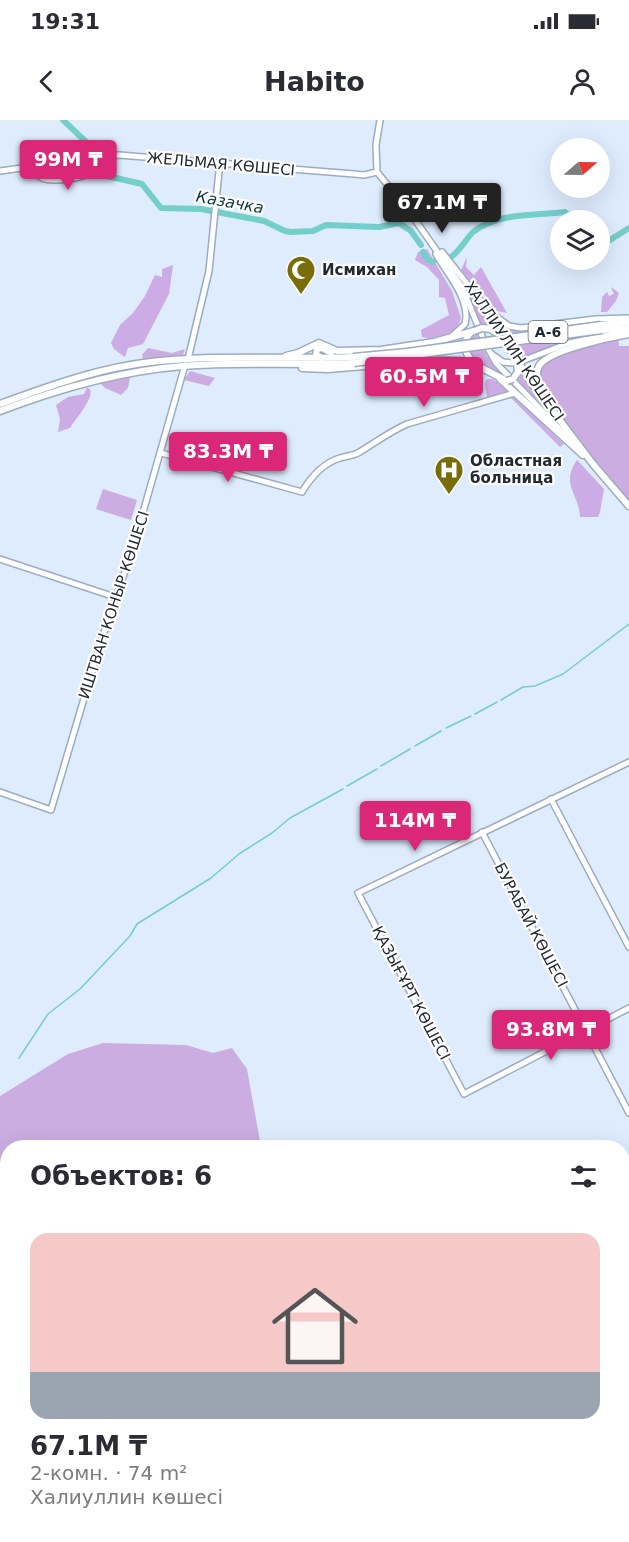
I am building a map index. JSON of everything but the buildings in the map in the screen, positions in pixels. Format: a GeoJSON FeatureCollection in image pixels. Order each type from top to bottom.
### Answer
{"type":"FeatureCollection","features":[{"type":"Feature","properties":{"kind":"main road","name":"A-6"},"geometry":{"type":"LineString","coordinates":[[353,360],[601,327],[629,320]]}},
{"type":"Feature","properties":{"kind":"main road","name":"A-6"},"geometry":{"type":"LineString","coordinates":[[601,327],[629,331]]}},
{"type":"Feature","properties":{"kind":"main road"},"geometry":{"type":"LineString","coordinates":[[0,411],[89,381],[187,362],[292,355],[319,343],[333,350],[348,351],[399,348],[477,331],[494,330],[508,346]]}},
{"type":"Feature","properties":{"kind":"main road"},"geometry":{"type":"LineString","coordinates":[[477,331],[465,341],[468,357],[476,364],[497,377],[510,380],[518,372],[517,362]]}},
{"type":"Feature","properties":{"kind":"main road"},"geometry":{"type":"LineString","coordinates":[[551,408],[537,380],[538,366],[545,359],[629,331]]}},
{"type":"Feature","properties":{"kind":"main road"},"geometry":{"type":"LineString","coordinates":[[353,360],[317,357],[315,351],[321,348],[334,353],[351,354],[400,350],[440,343],[453,358],[461,361]]}},
{"type":"Feature","properties":{"kind":"main road","name":"ХАЛЛИУЛИН КӨШЕСІ"},"geometry":{"type":"LineString","coordinates":[[508,346],[517,362],[593,464]]}},
{"type":"Feature","properties":{"kind":"main road"},"geometry":{"type":"LineString","coordinates":[[259,358],[328,358]]}},
{"type":"Feature","properties":{"kind":"main road"},"geometry":{"type":"LineString","coordinates":[[280,365],[353,360]]}},
{"type":"Feature","properties":{"kind":"main road"},"geometry":{"type":"LineString","coordinates":[[0,404],[63,381],[151,362],[280,365],[328,369],[436,360],[476,364]]}},
{"type":"Feature","properties":{"kind":"main road","name":"ХАЛЛИУЛИН КӨШЕСІ"},"geometry":{"type":"LineString","coordinates":[[497,377],[593,464]]}},
{"type":"Feature","properties":{"kind":"main road"},"geometry":{"type":"LineString","coordinates":[[593,464],[629,506]]}},
{"type":"Feature","properties":{"kind":"street"},"geometry":{"type":"LineString","coordinates":[[380,120],[376,145],[377,172],[411,214]]}},
{"type":"Feature","properties":{"kind":"street","name":"ЖЕЛЬМАЯ КӨШЕСІ"},"geometry":{"type":"LineString","coordinates":[[0,171],[36,166],[38,176],[58,180],[83,176],[105,158],[119,155],[364,175],[377,172]]}},
{"type":"Feature","properties":{"kind":"street","name":"ИШТВАН КОНЫР КӨШЕСІ"},"geometry":{"type":"LineString","coordinates":[[0,792],[51,810],[71,738],[132,551],[187,362],[209,271],[219,171],[225,164]]}},
{"type":"Feature","properties":{"kind":"street","name":"ХАЛЛИУЛИН КӨШЕСІ"},"geometry":{"type":"LineString","coordinates":[[411,214],[462,287],[477,331],[492,357],[506,376],[593,464]]}},
{"type":"Feature","properties":{"kind":"street","name":"ХАЛЛИУЛИН КӨШЕСІ"},"geometry":{"type":"LineString","coordinates":[[411,214],[484,305],[508,346]]}},
{"type":"Feature","properties":{"kind":"street"},"geometry":{"type":"LineString","coordinates":[[425,234],[457,288],[465,311],[466,321],[462,329],[445,339]]}},
{"type":"Feature","properties":{"kind":"street"},"geometry":{"type":"LineString","coordinates":[[484,305],[500,320],[515,327],[629,320]]}},
{"type":"Feature","properties":{"kind":"street"},"geometry":{"type":"LineString","coordinates":[[477,331],[496,358],[503,362],[517,362],[569,343],[629,331]]}},
{"type":"Feature","properties":{"kind":"street"},"geometry":{"type":"LineString","coordinates":[[161,453],[302,492],[325,465],[336,459],[356,454],[393,430],[515,393]]}},
{"type":"Feature","properties":{"kind":"street"},"geometry":{"type":"LineString","coordinates":[[0,559],[116,597]]}},
{"type":"Feature","properties":{"kind":"street"},"geometry":{"type":"LineString","coordinates":[[482,832],[629,762]]}},
{"type":"Feature","properties":{"kind":"street"},"geometry":{"type":"LineString","coordinates":[[551,799],[629,947]]}},
{"type":"Feature","properties":{"kind":"street","name":"ҚАЗЫҒҰРТ КӨШЕСІ"},"geometry":{"type":"LineString","coordinates":[[482,832],[358,893],[464,1094],[586,1031]]}},
{"type":"Feature","properties":{"kind":"street","name":"БУРАБАЙ КӨШЕСІ"},"geometry":{"type":"LineString","coordinates":[[482,832],[629,1113]]}},
{"type":"Feature","properties":{"kind":"street"},"geometry":{"type":"LineString","coordinates":[[586,1031],[629,1008]]}},
{"type":"Feature","properties":{"kind":"shaded area"},"geometry":{"type":"Polygon","coordinates":[[[427,249],[452,291],[461,318],[451,332],[434,338],[422,337],[421,330],[449,315],[445,298],[439,297],[439,280],[427,267],[415,260],[418,252],[427,249]]]}},
{"type":"Feature","properties":{"kind":"shaded area"},"geometry":{"type":"Polygon","coordinates":[[[467,257],[466,267],[474,275],[481,267],[507,313],[497,311],[481,290],[479,291],[461,270],[467,257]]]}},
{"type":"Feature","properties":{"kind":"shaded area"},"geometry":{"type":"Polygon","coordinates":[[[173,265],[169,294],[143,344],[128,348],[125,357],[114,349],[111,343],[120,325],[133,313],[145,296],[155,275],[162,277],[162,269],[173,265]]]}},
{"type":"Feature","properties":{"kind":"shaded area"},"geometry":{"type":"Polygon","coordinates":[[[458,276],[484,309],[495,327],[481,325],[458,276]]]}},
{"type":"Feature","properties":{"kind":"shaded area"},"geometry":{"type":"Polygon","coordinates":[[[611,287],[619,293],[616,301],[607,312],[601,312],[602,297],[607,292],[609,296],[614,294],[611,287]]]}},
{"type":"Feature","properties":{"kind":"shaded area"},"geometry":{"type":"Polygon","coordinates":[[[614,319],[613,321],[507,336],[500,324],[510,329],[522,330],[614,319]]]}},
{"type":"Feature","properties":{"kind":"shaded area"},"geometry":{"type":"Polygon","coordinates":[[[476,333],[487,356],[501,374],[473,359],[466,346],[471,335],[476,333]]]}},
{"type":"Feature","properties":{"kind":"shaded area"},"geometry":{"type":"Polygon","coordinates":[[[594,333],[594,335],[564,341],[518,359],[511,346],[594,333]]]}},
{"type":"Feature","properties":{"kind":"shaded area"},"geometry":{"type":"Polygon","coordinates":[[[618,338],[619,346],[629,346],[629,502],[586,451],[545,394],[540,380],[542,369],[550,360],[562,353],[618,338]]]}},
{"type":"Feature","properties":{"kind":"shaded area"},"geometry":{"type":"Polygon","coordinates":[[[148,348],[172,353],[185,349],[183,355],[143,359],[142,355],[148,348]]]}},
{"type":"Feature","properties":{"kind":"shaded area"},"geometry":{"type":"Polygon","coordinates":[[[439,366],[464,367],[467,376],[404,390],[400,377],[386,370],[439,366]]]}},
{"type":"Feature","properties":{"kind":"shaded area"},"geometry":{"type":"Polygon","coordinates":[[[190,371],[215,378],[209,386],[184,380],[190,371]]]}},
{"type":"Feature","properties":{"kind":"shaded area"},"geometry":{"type":"Polygon","coordinates":[[[522,373],[565,430],[521,386],[518,380],[522,373]]]}},
{"type":"Feature","properties":{"kind":"shaded area"},"geometry":{"type":"Polygon","coordinates":[[[130,377],[128,388],[121,395],[105,388],[100,383],[130,377]]]}},
{"type":"Feature","properties":{"kind":"shaded area"},"geometry":{"type":"Polygon","coordinates":[[[487,379],[493,379],[510,393],[487,400],[485,383],[487,379]]]}},
{"type":"Feature","properties":{"kind":"shaded area"},"geometry":{"type":"Polygon","coordinates":[[[87,388],[91,393],[84,408],[70,428],[58,432],[60,419],[56,405],[68,397],[84,394],[87,388]]]}},
{"type":"Feature","properties":{"kind":"shaded area"},"geometry":{"type":"Polygon","coordinates":[[[514,397],[564,444],[560,447],[511,398],[514,397]]]}},
{"type":"Feature","properties":{"kind":"shaded area"},"geometry":{"type":"Polygon","coordinates":[[[577,460],[604,489],[598,517],[580,517],[570,483],[572,469],[577,460]]]}},
{"type":"Feature","properties":{"kind":"shaded area"},"geometry":{"type":"Polygon","coordinates":[[[103,489],[137,500],[131,520],[96,509],[103,489]]]}},
{"type":"Feature","properties":{"kind":"shaded area"},"geometry":{"type":"Polygon","coordinates":[[[103,1043],[186,1045],[213,1053],[232,1048],[247,1069],[260,1140],[0,1140],[0,1096],[68,1054],[103,1043]]]}},
{"type":"Feature","properties":{"kind":"waterway","name":"Казачка"},"geometry":{"type":"LineString","coordinates":[[63,120],[100,155],[107,176],[142,184],[161,208],[201,209],[264,221],[291,232],[313,231],[326,225],[379,227],[399,223],[411,231],[421,245]]}},
{"type":"Feature","properties":{"kind":"waterway","name":"Казачка"},"geometry":{"type":"LineString","coordinates":[[451,257],[473,232],[494,221],[550,213]]}},
{"type":"Feature","properties":{"kind":"waterway","name":"Казачка"},"geometry":{"type":"LineString","coordinates":[[610,240],[629,228]]}},
{"type":"Feature","properties":{"kind":"waterway","name":"Казачка"},"geometry":{"type":"LineString","coordinates":[[423,252],[427,259],[433,262]]}},
{"type":"Feature","properties":{"kind":"waterway"},"geometry":{"type":"LineString","coordinates":[[501,700],[523,687],[535,686],[563,674],[629,624]]}},
{"type":"Feature","properties":{"kind":"waterway"},"geometry":{"type":"LineString","coordinates":[[475,714],[497,702]]}},
{"type":"Feature","properties":{"kind":"waterway"},"geometry":{"type":"LineString","coordinates":[[446,728],[471,716]]}},
{"type":"Feature","properties":{"kind":"waterway"},"geometry":{"type":"LineString","coordinates":[[415,746],[441,731]]}},
{"type":"Feature","properties":{"kind":"waterway"},"geometry":{"type":"LineString","coordinates":[[381,766],[410,749]]}},
{"type":"Feature","properties":{"kind":"waterway"},"geometry":{"type":"LineString","coordinates":[[347,786],[377,769]]}},
{"type":"Feature","properties":{"kind":"waterway"},"geometry":{"type":"LineString","coordinates":[[19,1058],[48,1014],[80,989],[130,936],[137,924],[211,878],[239,854],[272,833],[290,818],[343,789]]}},
{"type":"Feature","properties":{"kind":"place","name":"Исмихан"},"geometry":{"type":"Point","coordinates":[301,296]}},
{"type":"Feature","properties":{"kind":"place","name":"Областная больница"},"geometry":{"type":"Point","coordinates":[449,496]}}]}
